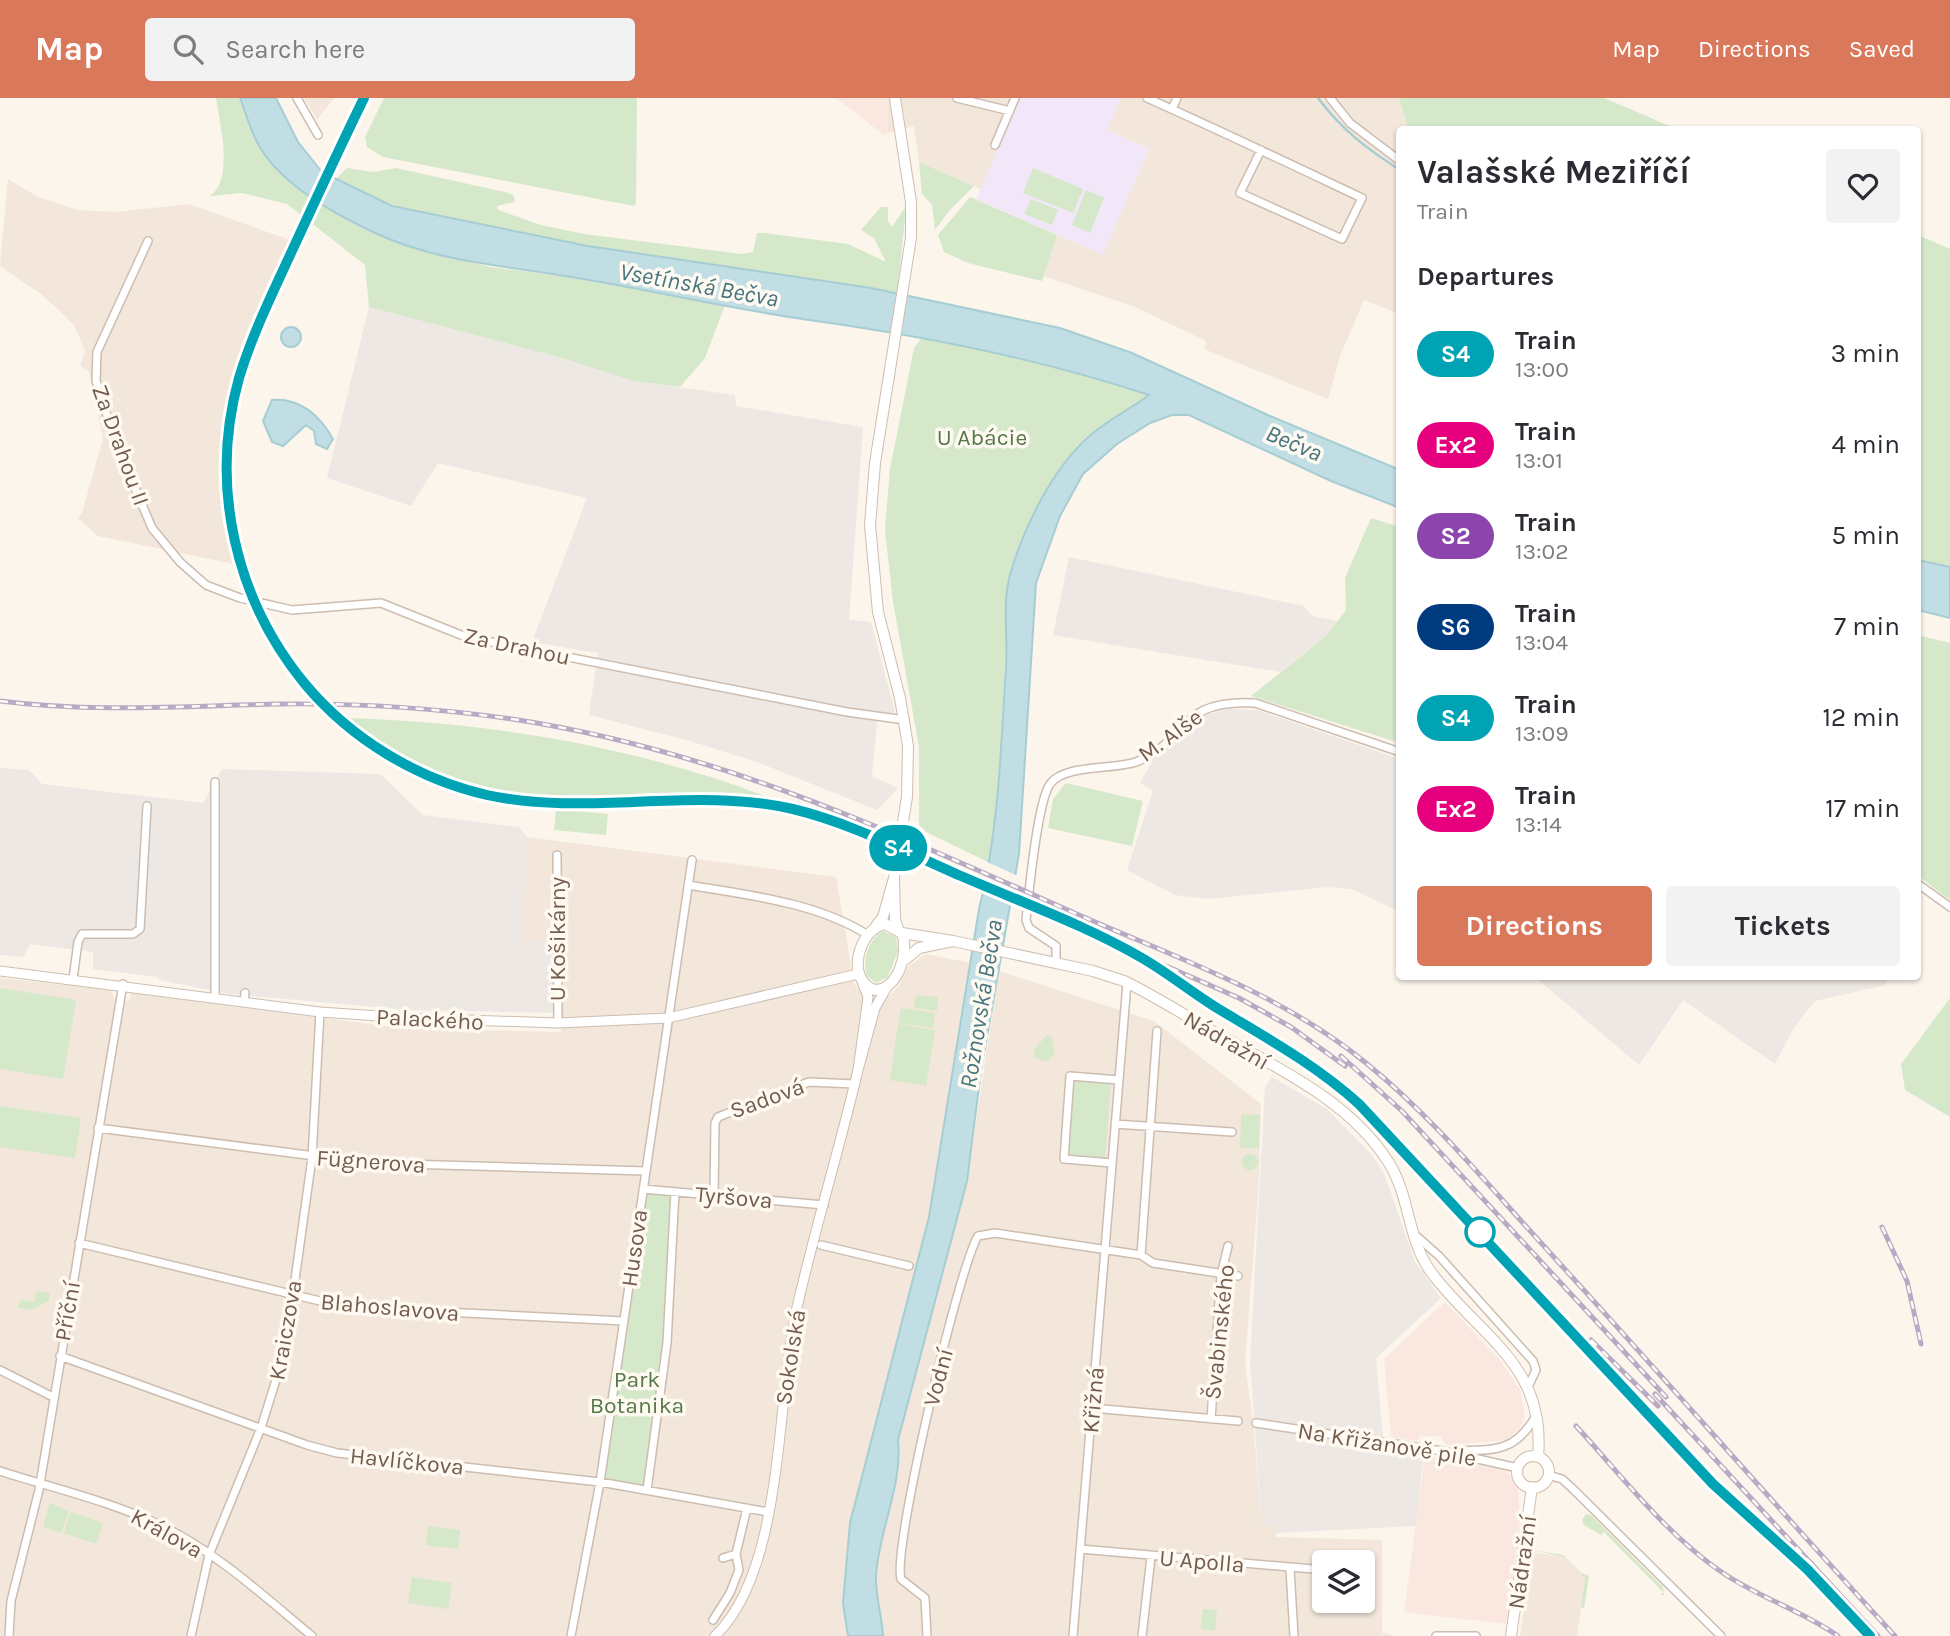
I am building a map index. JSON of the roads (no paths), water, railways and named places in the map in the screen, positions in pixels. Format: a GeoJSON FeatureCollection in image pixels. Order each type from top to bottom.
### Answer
{"type":"FeatureCollection","features":[{"type":"Feature","properties":{"kind":"main road"},"geometry":{"type":"LineString","coordinates":[[895,98],[912,213],[906,274],[875,463],[870,525],[878,612],[905,720]]}},
{"type":"Feature","properties":{"kind":"main road","name":"Sokolská"},"geometry":{"type":"LineString","coordinates":[[861,979],[860,952],[868,935],[884,914],[894,878],[905,809],[908,761],[905,720]]}},
{"type":"Feature","properties":{"kind":"main road","name":"Sokolská"},"geometry":{"type":"LineString","coordinates":[[887,987],[901,964],[905,944],[895,919],[894,878]]}},
{"type":"Feature","properties":{"kind":"main road"},"geometry":{"type":"LineString","coordinates":[[876,926],[890,924],[900,931]]}},
{"type":"Feature","properties":{"kind":"main road","name":"Nádražní"},"geometry":{"type":"LineString","coordinates":[[900,931],[1017,954],[1127,983],[1304,1084],[1344,1113],[1389,1163],[1400,1185],[1423,1262],[1512,1362],[1529,1385],[1538,1413],[1538,1457],[1546,1462],[1548,1475],[1542,1484],[1532,1487],[1521,1482],[1518,1468]]}},
{"type":"Feature","properties":{"kind":"main road","name":"Nádražní"},"geometry":{"type":"LineString","coordinates":[[901,964],[919,948],[957,941]]}},
{"type":"Feature","properties":{"kind":"main road"},"geometry":{"type":"LineString","coordinates":[[861,979],[875,990],[887,987]]}},
{"type":"Feature","properties":{"kind":"main road"},"geometry":{"type":"LineString","coordinates":[[1518,1468],[1526,1458],[1538,1457]]}},
{"type":"Feature","properties":{"kind":"main road","name":"Nádražní"},"geometry":{"type":"LineString","coordinates":[[1511,1636],[1532,1487]]}},
{"type":"Feature","properties":{"kind":"street"},"geometry":{"type":"LineString","coordinates":[[297,98],[318,135]]}},
{"type":"Feature","properties":{"kind":"street"},"geometry":{"type":"LineString","coordinates":[[957,98],[1010,111]]}},
{"type":"Feature","properties":{"kind":"street"},"geometry":{"type":"LineString","coordinates":[[995,145],[1015,98]]}},
{"type":"Feature","properties":{"kind":"street"},"geometry":{"type":"LineString","coordinates":[[1147,98],[1261,150],[1362,198],[1342,239],[1240,193],[1261,150]]}},
{"type":"Feature","properties":{"kind":"street"},"geometry":{"type":"LineString","coordinates":[[1172,109],[1177,98]]}},
{"type":"Feature","properties":{"kind":"street"},"geometry":{"type":"LineString","coordinates":[[1330,98],[1350,123],[1396,158]]}},
{"type":"Feature","properties":{"kind":"street","name":"Za Drahou II"},"geometry":{"type":"LineString","coordinates":[[148,241],[97,352],[94,367],[106,416],[155,533]]}},
{"type":"Feature","properties":{"kind":"street","name":"Za Drahou"},"geometry":{"type":"LineString","coordinates":[[155,533],[189,571],[206,585],[254,602],[301,610],[381,603],[466,637],[847,712],[905,720]]}},
{"type":"Feature","properties":{"kind":"street","name":"M. Alše"},"geometry":{"type":"LineString","coordinates":[[1056,963],[1056,946],[1029,928],[1027,920],[1045,795],[1056,778],[1069,772],[1111,768],[1142,759],[1160,747],[1195,713],[1233,702],[1255,703],[1396,751]]}},
{"type":"Feature","properties":{"kind":"street"},"geometry":{"type":"LineString","coordinates":[[215,782],[215,997]]}},
{"type":"Feature","properties":{"kind":"street"},"geometry":{"type":"LineString","coordinates":[[73,979],[78,942],[82,934],[133,934],[140,929],[148,806]]}},
{"type":"Feature","properties":{"kind":"street","name":"U Košikárny"},"geometry":{"type":"LineString","coordinates":[[557,855],[558,1023]]}},
{"type":"Feature","properties":{"kind":"street","name":"Husova"},"geometry":{"type":"LineString","coordinates":[[572,1636],[600,1482],[692,860]]}},
{"type":"Feature","properties":{"kind":"street"},"geometry":{"type":"LineString","coordinates":[[688,885],[745,895],[843,919],[868,935]]}},
{"type":"Feature","properties":{"kind":"street"},"geometry":{"type":"LineString","coordinates":[[1921,886],[1950,907]]}},
{"type":"Feature","properties":{"kind":"street","name":"Palackého"},"geometry":{"type":"LineString","coordinates":[[0,971],[215,997],[244,997],[320,1012],[558,1023],[668,1018],[861,979]]}},
{"type":"Feature","properties":{"kind":"street","name":"Sokolská"},"geometry":{"type":"LineString","coordinates":[[858,1070],[868,997],[861,979]]}},
{"type":"Feature","properties":{"kind":"street","name":"Křižná"},"geometry":{"type":"LineString","coordinates":[[1073,1636],[1127,983]]}},
{"type":"Feature","properties":{"kind":"street","name":"Příční"},"geometry":{"type":"LineString","coordinates":[[9,1636],[9,1618],[18,1564],[40,1483],[52,1397],[123,984]]}},
{"type":"Feature","properties":{"kind":"street","name":"Sokolská"},"geometry":{"type":"LineString","coordinates":[[715,1636],[740,1605],[750,1583],[768,1512],[792,1334],[858,1070],[875,1008],[887,987]]}},
{"type":"Feature","properties":{"kind":"street","name":"Kraiczova"},"geometry":{"type":"LineString","coordinates":[[191,1636],[209,1555],[261,1428],[280,1373],[312,1158],[320,1012]]}},
{"type":"Feature","properties":{"kind":"street"},"geometry":{"type":"LineString","coordinates":[[1141,1255],[1151,1135],[1148,1127],[1157,1031]]}},
{"type":"Feature","properties":{"kind":"street"},"geometry":{"type":"LineString","coordinates":[[1112,1163],[1064,1159],[1070,1076],[1119,1080]]}},
{"type":"Feature","properties":{"kind":"street","name":"Sadová"},"geometry":{"type":"LineString","coordinates":[[714,1196],[715,1123],[718,1117],[809,1082],[855,1084]]}},
{"type":"Feature","properties":{"kind":"street"},"geometry":{"type":"LineString","coordinates":[[1115,1124],[1231,1132]]}},
{"type":"Feature","properties":{"kind":"street","name":"Fügnerova"},"geometry":{"type":"LineString","coordinates":[[99,1128],[312,1158],[369,1163],[646,1171]]}},
{"type":"Feature","properties":{"kind":"street","name":"Tyršova"},"geometry":{"type":"LineString","coordinates":[[643,1189],[824,1205]]}},
{"type":"Feature","properties":{"kind":"street"},"geometry":{"type":"LineString","coordinates":[[647,1490],[667,1343],[675,1192]]}},
{"type":"Feature","properties":{"kind":"street","name":"Vodní"},"geometry":{"type":"LineString","coordinates":[[927,1636],[926,1602],[922,1593],[901,1579],[900,1559],[919,1446],[976,1240],[986,1232],[995,1233],[1141,1255],[1153,1263],[1238,1276]]}},
{"type":"Feature","properties":{"kind":"street"},"geometry":{"type":"LineString","coordinates":[[1412,1232],[1439,1256],[1533,1361],[1536,1370],[1529,1385]]}},
{"type":"Feature","properties":{"kind":"street","name":"Blahoslavova"},"geometry":{"type":"LineString","coordinates":[[79,1243],[292,1297],[345,1307],[624,1321]]}},
{"type":"Feature","properties":{"kind":"street"},"geometry":{"type":"LineString","coordinates":[[821,1245],[909,1266]]}},
{"type":"Feature","properties":{"kind":"street","name":"Švabinského"},"geometry":{"type":"LineString","coordinates":[[1211,1419],[1221,1275],[1228,1246]]}},
{"type":"Feature","properties":{"kind":"street","name":"Havlíčkova"},"geometry":{"type":"LineString","coordinates":[[60,1356],[337,1453],[600,1482],[768,1512]]}},
{"type":"Feature","properties":{"kind":"street"},"geometry":{"type":"LineString","coordinates":[[0,1370],[52,1397]]}},
{"type":"Feature","properties":{"kind":"street","name":"Švabinského"},"geometry":{"type":"LineString","coordinates":[[1092,1408],[1112,1415],[1238,1421]]}},
{"type":"Feature","properties":{"kind":"street"},"geometry":{"type":"LineString","coordinates":[[1443,1451],[1506,1446],[1525,1434],[1538,1413]]}},
{"type":"Feature","properties":{"kind":"street","name":"Na Křižanově pile"},"geometry":{"type":"LineString","coordinates":[[1256,1423],[1443,1451],[1518,1468]]}},
{"type":"Feature","properties":{"kind":"street","name":"Králova"},"geometry":{"type":"LineString","coordinates":[[0,1471],[123,1508],[168,1529],[209,1555],[312,1636]]}},
{"type":"Feature","properties":{"kind":"street"},"geometry":{"type":"LineString","coordinates":[[1548,1475],[1562,1479],[1572,1488],[1721,1636]]}},
{"type":"Feature","properties":{"kind":"street"},"geometry":{"type":"LineString","coordinates":[[713,1620],[737,1575],[740,1563],[736,1554],[747,1508]]}},
{"type":"Feature","properties":{"kind":"street","name":"U Apolla"},"geometry":{"type":"LineString","coordinates":[[1080,1549],[1312,1570]]}},
{"type":"Feature","properties":{"kind":"street"},"geometry":{"type":"LineString","coordinates":[[723,1558],[736,1554]]}},
{"type":"Feature","properties":{"kind":"street"},"geometry":{"type":"LineString","coordinates":[[1142,1636],[1151,1557]]}},
{"type":"Feature","properties":{"kind":"street"},"geometry":{"type":"LineString","coordinates":[[1290,1569],[1294,1636]]}},
{"type":"Feature","properties":{"kind":"street"},"geometry":{"type":"LineString","coordinates":[[0,1615],[9,1618]]}},
{"type":"Feature","properties":{"kind":"street"},"geometry":{"type":"LineString","coordinates":[[1436,1636],[1476,1636]]}},
{"type":"Feature","properties":{"kind":"water"},"geometry":{"type":"Polygon","coordinates":[[[240,98],[276,98],[298,142],[322,172],[392,206],[588,246],[871,288],[1060,328],[1132,353],[1270,416],[1396,468],[1396,506],[1331,481],[1189,415],[1172,415],[1150,423],[1117,444],[1083,474],[1060,516],[1036,583],[1019,854],[981,1071],[967,1181],[898,1440],[897,1473],[878,1558],[876,1583],[883,1636],[848,1636],[843,1603],[850,1523],[929,1217],[991,849],[998,788],[1006,608],[1010,575],[1030,521],[1060,469],[1092,434],[1149,395],[1065,370],[981,350],[584,279],[477,263],[424,251],[373,232],[308,196],[267,157],[250,126],[240,98]]]}},
{"type":"Feature","properties":{"kind":"water"},"geometry":{"type":"Polygon","coordinates":[[[291,327],[298,330],[301,337],[298,344],[291,347],[284,344],[281,337],[284,330],[291,327]]]}},
{"type":"Feature","properties":{"kind":"water"},"geometry":{"type":"Polygon","coordinates":[[[272,400],[292,402],[315,416],[333,439],[327,449],[316,444],[314,431],[306,425],[283,446],[272,442],[263,421],[272,400]]]}},
{"type":"Feature","properties":{"kind":"water"},"geometry":{"type":"Polygon","coordinates":[[[1921,561],[1950,567],[1950,618],[1921,611],[1921,561]]]}},
{"type":"Feature","properties":{"kind":"waterway"},"geometry":{"type":"LineString","coordinates":[[1318,98],[1336,120],[1356,138],[1396,167]]}},
{"type":"Feature","properties":{"kind":"railway"},"geometry":{"type":"LineString","coordinates":[[321,702],[293,667],[269,629],[251,589],[237,548],[229,505],[227,461],[231,417],[241,373],[252,342],[364,98]]}},
{"type":"Feature","properties":{"kind":"railway"},"geometry":{"type":"LineString","coordinates":[[0,701],[105,708],[366,705],[483,715],[588,733],[661,751],[802,798],[940,854],[1228,979],[1300,1017],[1334,1039],[1366,1063],[1415,1107],[1485,1180],[1895,1636]]}},
{"type":"Feature","properties":{"kind":"railway"},"geometry":{"type":"LineString","coordinates":[[331,712],[353,730],[400,760],[424,773],[476,792],[559,804],[696,800],[751,802],[798,810],[833,821],[1239,998],[1291,1027],[1345,1066]]}},
{"type":"Feature","properties":{"kind":"railway"},"geometry":{"type":"LineString","coordinates":[[1166,973],[1301,1057],[1359,1104],[1713,1484],[1795,1558]]}},
{"type":"Feature","properties":{"kind":"railway"},"geometry":{"type":"LineString","coordinates":[[1341,1056],[1402,1111],[1666,1397]]}},
{"type":"Feature","properties":{"kind":"railway"},"geometry":{"type":"LineString","coordinates":[[1882,1227],[1907,1281],[1921,1344]]}},
{"type":"Feature","properties":{"kind":"railway"},"geometry":{"type":"LineString","coordinates":[[1591,1340],[1658,1406]]}},
{"type":"Feature","properties":{"kind":"railway"},"geometry":{"type":"LineString","coordinates":[[1655,1394],[1878,1636]]}},
{"type":"Feature","properties":{"kind":"railway"},"geometry":{"type":"LineString","coordinates":[[1576,1426],[1644,1503],[1700,1556],[1734,1580],[1838,1636]]}},
{"type":"Feature","properties":{"kind":"train","name":"S4"},"geometry":{"type":"LineString","coordinates":[[364,98],[256,331],[236,392],[228,443],[230,521],[247,585],[276,644],[321,702],[369,743],[387,754],[409,767],[465,789],[509,799],[552,803],[734,801],[797,810],[860,832],[1143,958],[1199,997],[1301,1057],[1359,1104],[1713,1484],[1807,1569],[1870,1636]]}},
{"type":"Feature","properties":{"kind":"water label","name":"Vsetínská Bečva"},"geometry":{"type":"Point","coordinates":[699,285]}},
{"type":"Feature","properties":{"kind":"water label","name":"Bečva"},"geometry":{"type":"Point","coordinates":[1294,443]}},
{"type":"Feature","properties":{"kind":"water label","name":"Rožnovská Bečva"},"geometry":{"type":"Point","coordinates":[981,1004]}},
{"type":"Feature","properties":{"kind":"park label","name":"U Abácie"},"geometry":{"type":"Point","coordinates":[982,437]}},
{"type":"Feature","properties":{"kind":"park label","name":"Park Botanika"},"geometry":{"type":"Point","coordinates":[637,1392]}}]}
